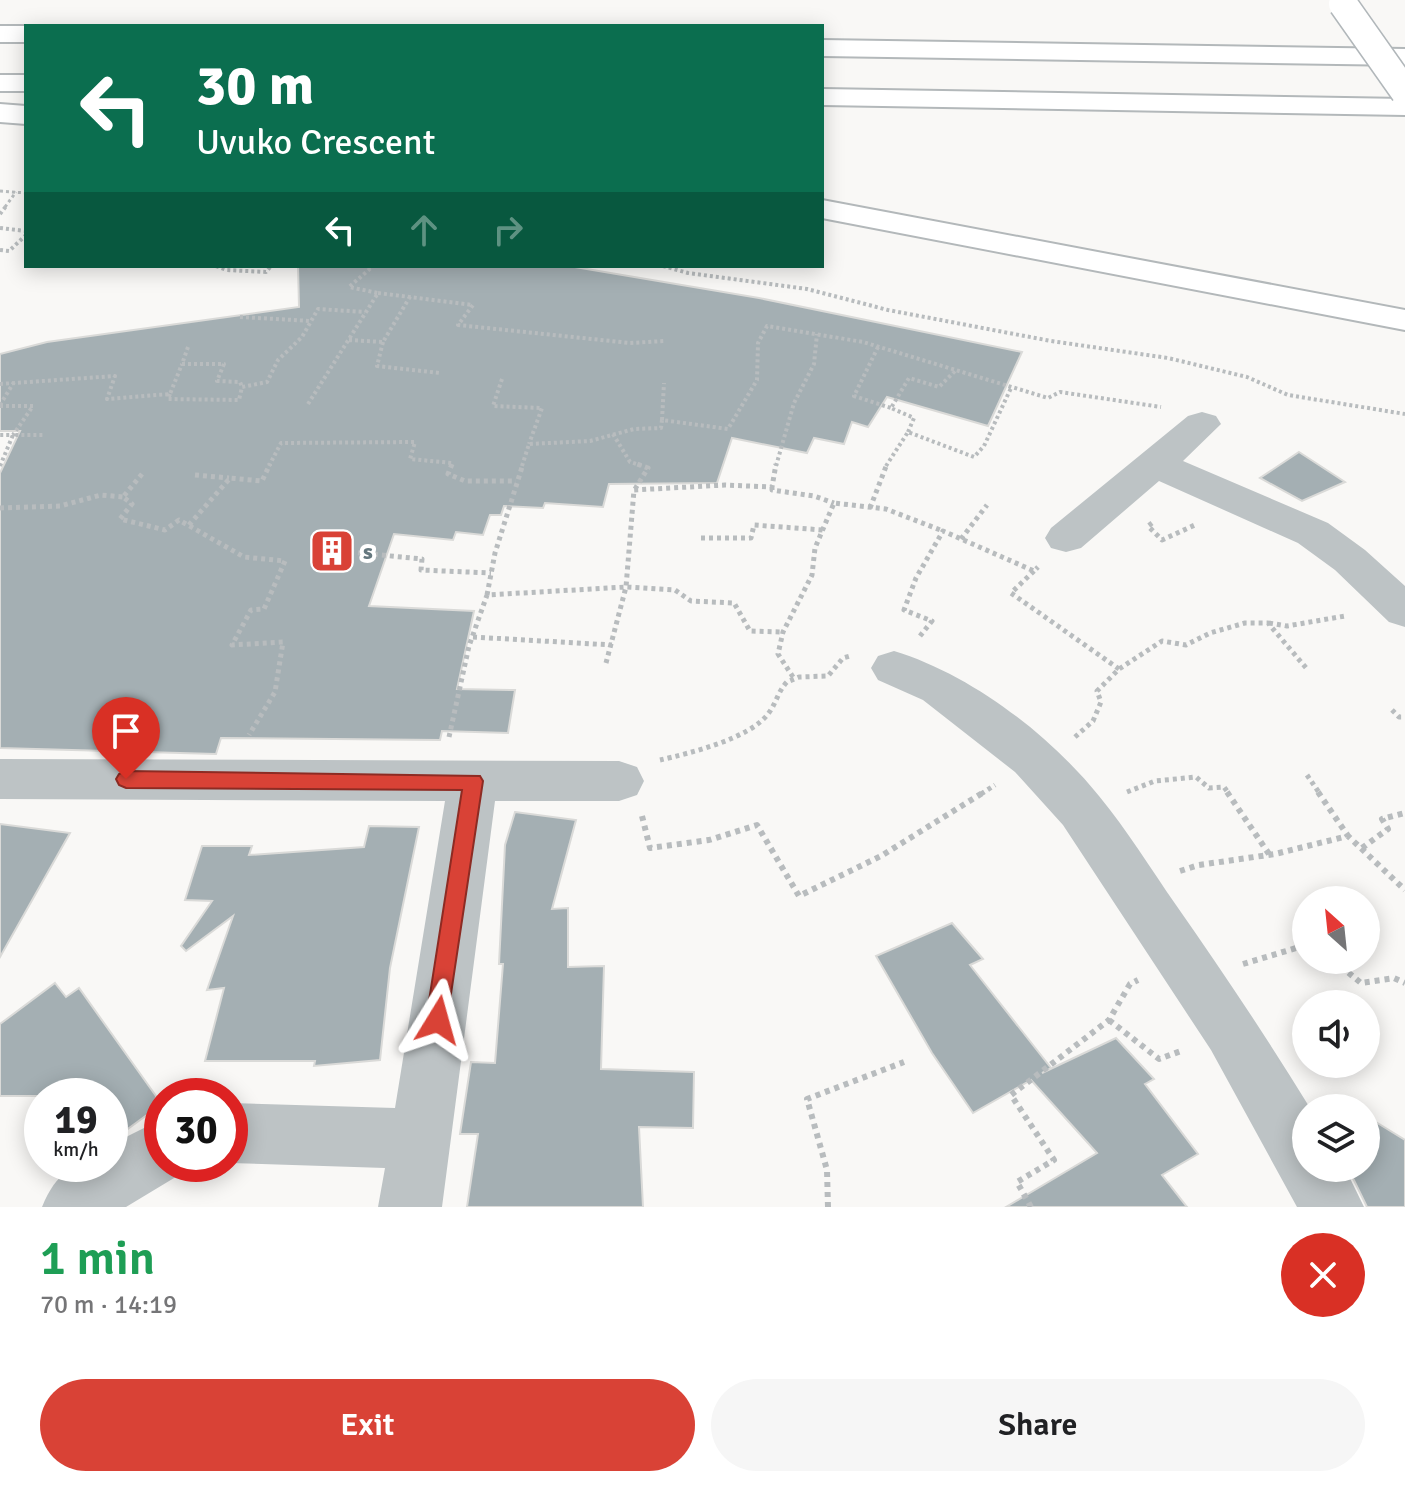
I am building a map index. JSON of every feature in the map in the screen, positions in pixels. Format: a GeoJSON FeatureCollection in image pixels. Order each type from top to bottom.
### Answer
{"type":"FeatureCollection","features":[{"type":"Feature","properties":{"kind":"main road"},"geometry":{"type":"LineString","coordinates":[[1343,4],[1405,92]]}},
{"type":"Feature","properties":{"kind":"main road"},"geometry":{"type":"LineString","coordinates":[[0,34],[24,34]]}},
{"type":"Feature","properties":{"kind":"main road"},"geometry":{"type":"LineString","coordinates":[[824,48],[1405,57]]}},
{"type":"Feature","properties":{"kind":"main road"},"geometry":{"type":"LineString","coordinates":[[0,83],[24,83]]}},
{"type":"Feature","properties":{"kind":"main road"},"geometry":{"type":"LineString","coordinates":[[824,97],[1405,107]]}},
{"type":"Feature","properties":{"kind":"main road"},"geometry":{"type":"LineString","coordinates":[[0,113],[24,115]]}},
{"type":"Feature","properties":{"kind":"main road"},"geometry":{"type":"LineString","coordinates":[[824,209],[1405,320]]}},
{"type":"Feature","properties":{"kind":"main road"},"geometry":{"type":"LineString","coordinates":[[1313,302],[1405,341]]}},
{"type":"Feature","properties":{"kind":"street"},"geometry":{"type":"LineString","coordinates":[[1066,538],[1202,424]]}},
{"type":"Feature","properties":{"kind":"street"},"geometry":{"type":"LineString","coordinates":[[1156,464],[1313,533],[1350,560],[1404,610]]}},
{"type":"Feature","properties":{"kind":"street"},"geometry":{"type":"LineString","coordinates":[[894,668],[939,687],[1032,758],[1081,810],[1205,994],[1292,1137]]}},
{"type":"Feature","properties":{"kind":"street"},"geometry":{"type":"LineString","coordinates":[[0,779],[619,781]]}},
{"type":"Feature","properties":{"kind":"street"},"geometry":{"type":"LineString","coordinates":[[410,1207],[458,781]]}},
{"type":"Feature","properties":{"kind":"street"},"geometry":{"type":"LineString","coordinates":[[248,1134],[420,1139]]}},
{"type":"Feature","properties":{"kind":"street"},"geometry":{"type":"LineString","coordinates":[[74,1207],[144,1160]]}},
{"type":"Feature","properties":{"kind":"street"},"geometry":{"type":"LineString","coordinates":[[1318,1182],[1332,1207]]}},
{"type":"Feature","properties":{"kind":"path"},"geometry":{"type":"LineString","coordinates":[[0,191],[24,193]]}},
{"type":"Feature","properties":{"kind":"path"},"geometry":{"type":"LineString","coordinates":[[0,214],[16,192]]}},
{"type":"Feature","properties":{"kind":"path"},"geometry":{"type":"LineString","coordinates":[[0,228],[24,233]]}},
{"type":"Feature","properties":{"kind":"path"},"geometry":{"type":"LineString","coordinates":[[0,258],[24,235]]}},
{"type":"Feature","properties":{"kind":"path"},"geometry":{"type":"LineString","coordinates":[[0,250],[9,251]]}},
{"type":"Feature","properties":{"kind":"path"},"geometry":{"type":"LineString","coordinates":[[222,268],[266,272],[269,268]]}},
{"type":"Feature","properties":{"kind":"path"},"geometry":{"type":"LineString","coordinates":[[371,268],[349,287],[473,305],[458,325],[630,343],[665,341]]}},
{"type":"Feature","properties":{"kind":"path"},"geometry":{"type":"LineString","coordinates":[[670,268],[688,273],[780,283],[888,310],[1036,338],[1168,358],[1247,377],[1288,395],[1405,414]]}},
{"type":"Feature","properties":{"kind":"path"},"geometry":{"type":"LineString","coordinates":[[308,404],[378,293]]}},
{"type":"Feature","properties":{"kind":"path"},"geometry":{"type":"LineString","coordinates":[[411,295],[395,312],[395,322],[383,342],[377,366],[440,373]]}},
{"type":"Feature","properties":{"kind":"path"},"geometry":{"type":"LineString","coordinates":[[242,387],[267,382],[278,360],[302,337],[318,309],[365,312]]}},
{"type":"Feature","properties":{"kind":"path"},"geometry":{"type":"LineString","coordinates":[[240,317],[311,321]]}},
{"type":"Feature","properties":{"kind":"path"},"geometry":{"type":"LineString","coordinates":[[662,420],[728,429],[757,380],[758,343],[767,326],[878,347],[1048,398],[1060,392],[1109,401],[1131,400],[1159,406],[1202,424]]}},
{"type":"Feature","properties":{"kind":"path"},"geometry":{"type":"LineString","coordinates":[[772,487],[780,446],[794,403],[814,364],[817,334]]}},
{"type":"Feature","properties":{"kind":"path"},"geometry":{"type":"LineString","coordinates":[[349,340],[383,342]]}},
{"type":"Feature","properties":{"kind":"path"},"geometry":{"type":"LineString","coordinates":[[182,364],[224,364],[217,381],[240,382],[239,400],[168,399],[188,347]]}},
{"type":"Feature","properties":{"kind":"path"},"geometry":{"type":"LineString","coordinates":[[870,508],[890,457],[914,418],[854,396],[878,347]]}},
{"type":"Feature","properties":{"kind":"path"},"geometry":{"type":"LineString","coordinates":[[891,408],[909,378],[939,387],[956,370]]}},
{"type":"Feature","properties":{"kind":"path"},"geometry":{"type":"LineString","coordinates":[[0,384],[115,376],[107,399],[170,394]]}},
{"type":"Feature","properties":{"kind":"path"},"geometry":{"type":"LineString","coordinates":[[458,781],[473,637],[516,481],[542,408],[493,406],[502,379]]}},
{"type":"Feature","properties":{"kind":"path"},"geometry":{"type":"LineString","coordinates":[[0,466],[13,435],[33,406],[0,405],[14,382]]}},
{"type":"Feature","properties":{"kind":"path"},"geometry":{"type":"LineString","coordinates":[[529,444],[590,441],[634,429],[661,428],[664,383]]}},
{"type":"Feature","properties":{"kind":"path"},"geometry":{"type":"LineString","coordinates":[[908,432],[974,457],[984,446],[1011,388]]}},
{"type":"Feature","properties":{"kind":"path"},"geometry":{"type":"LineString","coordinates":[[606,663],[626,587],[634,490],[648,468],[630,462],[613,434]]}},
{"type":"Feature","properties":{"kind":"path"},"geometry":{"type":"LineString","coordinates":[[0,435],[44,435]]}},
{"type":"Feature","properties":{"kind":"path"},"geometry":{"type":"LineString","coordinates":[[195,475],[262,481],[281,443],[415,442],[410,459],[452,463],[448,474],[465,481],[516,481]]}},
{"type":"Feature","properties":{"kind":"path"},"geometry":{"type":"LineString","coordinates":[[123,497],[142,474]]}},
{"type":"Feature","properties":{"kind":"path"},"geometry":{"type":"LineString","coordinates":[[189,525],[230,478]]}},
{"type":"Feature","properties":{"kind":"path"},"geometry":{"type":"LineString","coordinates":[[634,490],[725,485],[772,487],[772,490],[814,496],[834,503],[886,509],[1034,571]]}},
{"type":"Feature","properties":{"kind":"path"},"geometry":{"type":"LineString","coordinates":[[0,508],[60,506],[101,495],[123,497],[132,504],[120,519],[165,530],[179,520],[244,557],[285,561],[264,609],[251,610],[232,645],[283,642],[282,675],[277,691],[220,779]]}},
{"type":"Feature","properties":{"kind":"path"},"geometry":{"type":"LineString","coordinates":[[793,677],[778,654],[783,632],[812,575],[815,548],[834,503]]}},
{"type":"Feature","properties":{"kind":"path"},"geometry":{"type":"LineString","coordinates":[[961,539],[987,505]]}},
{"type":"Feature","properties":{"kind":"path"},"geometry":{"type":"LineString","coordinates":[[701,538],[751,538],[754,525],[823,530]]}},
{"type":"Feature","properties":{"kind":"path"},"geometry":{"type":"LineString","coordinates":[[943,531],[916,578],[904,610],[932,621],[894,668],[848,656],[828,676],[793,677],[785,683],[767,716],[691,754],[631,766],[619,781],[624,809],[641,814],[650,848],[709,840],[757,825],[799,896],[881,856],[969,804],[1032,758],[1069,741],[1093,721],[1101,702],[1097,691],[1119,669],[1162,641],[1186,645],[1210,633],[1245,623],[1287,626],[1326,617],[1404,610]]}},
{"type":"Feature","properties":{"kind":"path"},"geometry":{"type":"LineString","coordinates":[[1066,538],[1011,593],[1119,669]]}},
{"type":"Feature","properties":{"kind":"path"},"geometry":{"type":"LineString","coordinates":[[350,552],[422,559],[421,570],[491,573]]}},
{"type":"Feature","properties":{"kind":"path"},"geometry":{"type":"LineString","coordinates":[[487,595],[626,587],[675,590],[691,601],[734,603],[750,631],[783,632]]}},
{"type":"Feature","properties":{"kind":"path"},"geometry":{"type":"LineString","coordinates":[[1268,623],[1307,669]]}},
{"type":"Feature","properties":{"kind":"path"},"geometry":{"type":"LineString","coordinates":[[473,637],[612,645]]}},
{"type":"Feature","properties":{"kind":"path"},"geometry":{"type":"LineString","coordinates":[[1392,710],[1399,717],[1405,717]]}},
{"type":"Feature","properties":{"kind":"path"},"geometry":{"type":"LineString","coordinates":[[1307,775],[1348,836],[1405,890]]}},
{"type":"Feature","properties":{"kind":"path"},"geometry":{"type":"LineString","coordinates":[[1081,810],[1155,781],[1196,777],[1209,788],[1224,787],[1269,854]]}},
{"type":"Feature","properties":{"kind":"path"},"geometry":{"type":"LineString","coordinates":[[1362,848],[1388,829],[1382,819],[1405,813]]}},
{"type":"Feature","properties":{"kind":"path"},"geometry":{"type":"LineString","coordinates":[[1133,886],[1199,865],[1269,854],[1348,836]]}},
{"type":"Feature","properties":{"kind":"path"},"geometry":{"type":"LineString","coordinates":[[1109,1020],[1159,1059],[1205,994],[1231,968],[1292,949]]}},
{"type":"Feature","properties":{"kind":"path"},"geometry":{"type":"LineString","coordinates":[[1350,974],[1361,983],[1394,978],[1405,983]]}},
{"type":"Feature","properties":{"kind":"path"},"geometry":{"type":"LineString","coordinates":[[1031,1207],[1017,1182],[1054,1160],[1011,1095],[1109,1020],[1130,984],[1205,994]]}},
{"type":"Feature","properties":{"kind":"path"},"geometry":{"type":"LineString","coordinates":[[828,1207],[827,1170],[807,1099],[904,1062]]}},
{"type":"Feature","properties":{"kind":"building"},"geometry":{"type":"Polygon","coordinates":[[[298,268],[581,268],[759,298],[1022,352],[988,426],[887,397],[868,427],[852,422],[844,444],[814,438],[807,453],[732,438],[717,483],[609,484],[603,507],[545,503],[543,508],[504,506],[501,515],[490,515],[483,535],[456,532],[453,540],[394,534],[369,606],[474,611],[457,689],[515,690],[508,733],[442,731],[440,740],[221,738],[216,754],[0,748],[0,473],[20,431],[0,431],[0,354],[47,342],[299,307],[298,268]]]}},
{"type":"Feature","properties":{"kind":"building"},"geometry":{"type":"Polygon","coordinates":[[[1299,452],[1345,482],[1302,501],[1260,478],[1299,452]]]}},
{"type":"Feature","properties":{"kind":"building"},"geometry":{"type":"Polygon","coordinates":[[[515,812],[576,820],[552,909],[568,908],[568,967],[604,966],[601,1069],[694,1072],[693,1128],[639,1127],[643,1207],[467,1207],[478,1134],[460,1134],[471,1062],[495,1063],[503,964],[499,964],[505,845],[515,812]]]}},
{"type":"Feature","properties":{"kind":"building"},"geometry":{"type":"Polygon","coordinates":[[[0,824],[70,833],[0,957],[0,824]]]}},
{"type":"Feature","properties":{"kind":"building"},"geometry":{"type":"Polygon","coordinates":[[[369,826],[419,827],[390,968],[380,1060],[314,1066],[315,1061],[205,1061],[224,988],[207,990],[233,916],[186,951],[181,946],[212,901],[185,900],[202,846],[252,846],[249,855],[364,847],[369,826]]]}},
{"type":"Feature","properties":{"kind":"building"},"geometry":{"type":"Polygon","coordinates":[[[952,923],[983,959],[970,965],[1051,1068],[1042,1073],[1116,1038],[1154,1079],[1145,1084],[1198,1154],[1162,1175],[1187,1207],[1006,1207],[1097,1153],[1031,1080],[973,1113],[932,1053],[876,956],[952,923]]]}},
{"type":"Feature","properties":{"kind":"building"},"geometry":{"type":"Polygon","coordinates":[[[55,983],[66,997],[79,988],[144,1079],[144,1117],[128,1129],[128,1078],[24,1078],[24,1096],[0,1096],[0,1024],[55,983]]]}},
{"type":"Feature","properties":{"kind":"building"},"geometry":{"type":"Polygon","coordinates":[[[1380,1125],[1405,1140],[1405,1207],[1367,1207],[1355,1182],[1380,1182],[1380,1125]]]}},
{"type":"Feature","properties":{"kind":"place","name":"s"},"geometry":{"type":"Point","coordinates":[332,551]}},
{"type":"Feature","properties":{"kind":"route"},"geometry":{"type":"LineString","coordinates":[[126,779],[473,781],[438,1020]]}}]}
